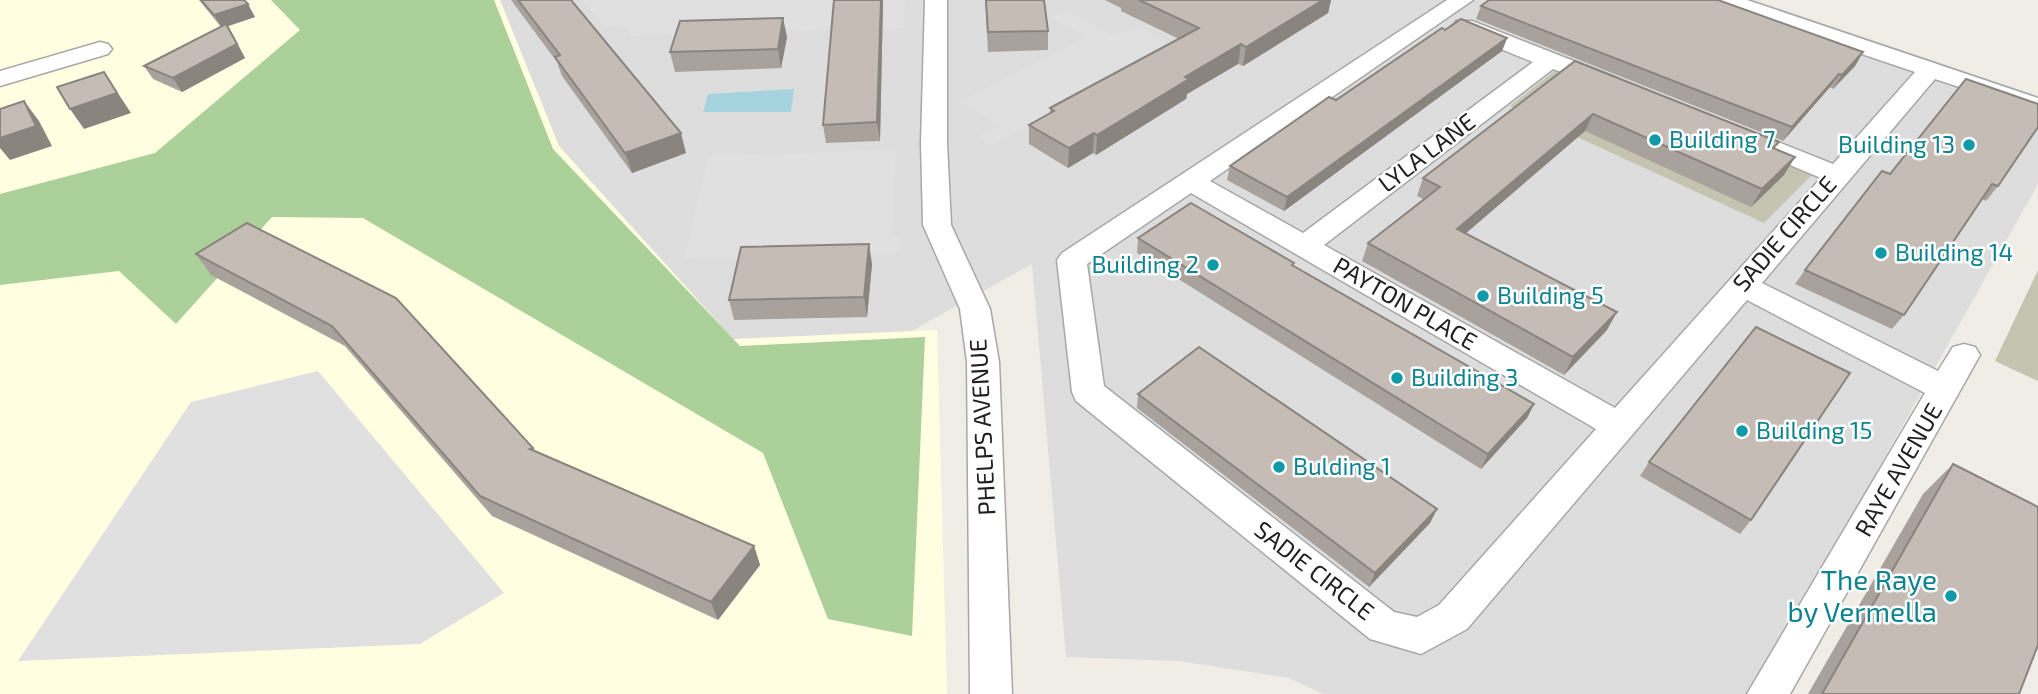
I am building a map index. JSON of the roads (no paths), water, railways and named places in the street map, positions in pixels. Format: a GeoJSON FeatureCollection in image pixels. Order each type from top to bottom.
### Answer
{"type":"FeatureCollection","features":[{"type":"Feature","properties":{"kind":"street","name":"PHELPS AVENUE"},"geometry":{"type":"LineString","coordinates":[[936,0],[934,143],[937,225],[975,309],[983,362],[991,694]]}},
{"type":"Feature","properties":{"kind":"street","name":"SADIE CIRCLE"},"geometry":{"type":"LineString","coordinates":[[1462,0],[1072,260],[1088,392],[1384,627],[1421,636],[1453,617],[1930,71]]}},
{"type":"Feature","properties":{"kind":"street"},"geometry":{"type":"LineString","coordinates":[[1725,0],[2038,106]]}},
{"type":"Feature","properties":{"kind":"street"},"geometry":{"type":"LineString","coordinates":[[1439,15],[1625,90]]}},
{"type":"Feature","properties":{"kind":"street"},"geometry":{"type":"LineString","coordinates":[[0,79],[100,49]]}},
{"type":"Feature","properties":{"kind":"street","name":"LYLA LANE"},"geometry":{"type":"LineString","coordinates":[[1304,246],[1550,60]]}},
{"type":"Feature","properties":{"kind":"street"},"geometry":{"type":"LineString","coordinates":[[1737,135],[1837,175]]}},
{"type":"Feature","properties":{"kind":"street","name":"PAYTON PLACE"},"geometry":{"type":"LineString","coordinates":[[1190,181],[1619,426]]}},
{"type":"Feature","properties":{"kind":"street"},"geometry":{"type":"LineString","coordinates":[[1741,285],[1946,390]]}},
{"type":"Feature","properties":{"kind":"street","name":"RAYE AVENUE"},"geometry":{"type":"LineString","coordinates":[[1768,694],[1964,355]]}},
{"type":"Feature","properties":{"kind":"water"},"geometry":{"type":"Polygon","coordinates":[[[794,89],[791,112],[703,112],[708,94],[794,89]]]}},
{"type":"Feature","properties":{"kind":"place","name":"Building 7"},"geometry":{"type":"Point","coordinates":[1655,140]}},
{"type":"Feature","properties":{"kind":"place","name":"Building 13"},"geometry":{"type":"Point","coordinates":[1969,145]}},
{"type":"Feature","properties":{"kind":"place","name":"Building 14"},"geometry":{"type":"Point","coordinates":[1881,253]}},
{"type":"Feature","properties":{"kind":"place","name":"Building 2"},"geometry":{"type":"Point","coordinates":[1213,265]}},
{"type":"Feature","properties":{"kind":"place","name":"Building 5"},"geometry":{"type":"Point","coordinates":[1483,296]}},
{"type":"Feature","properties":{"kind":"place","name":"Building 3"},"geometry":{"type":"Point","coordinates":[1397,378]}},
{"type":"Feature","properties":{"kind":"place","name":"Building 15"},"geometry":{"type":"Point","coordinates":[1742,431]}},
{"type":"Feature","properties":{"kind":"place","name":"Bulding 1"},"geometry":{"type":"Point","coordinates":[1279,467]}},
{"type":"Feature","properties":{"kind":"place","name":"The Raye by Vermella"},"geometry":{"type":"Point","coordinates":[1951,596]}}]}
